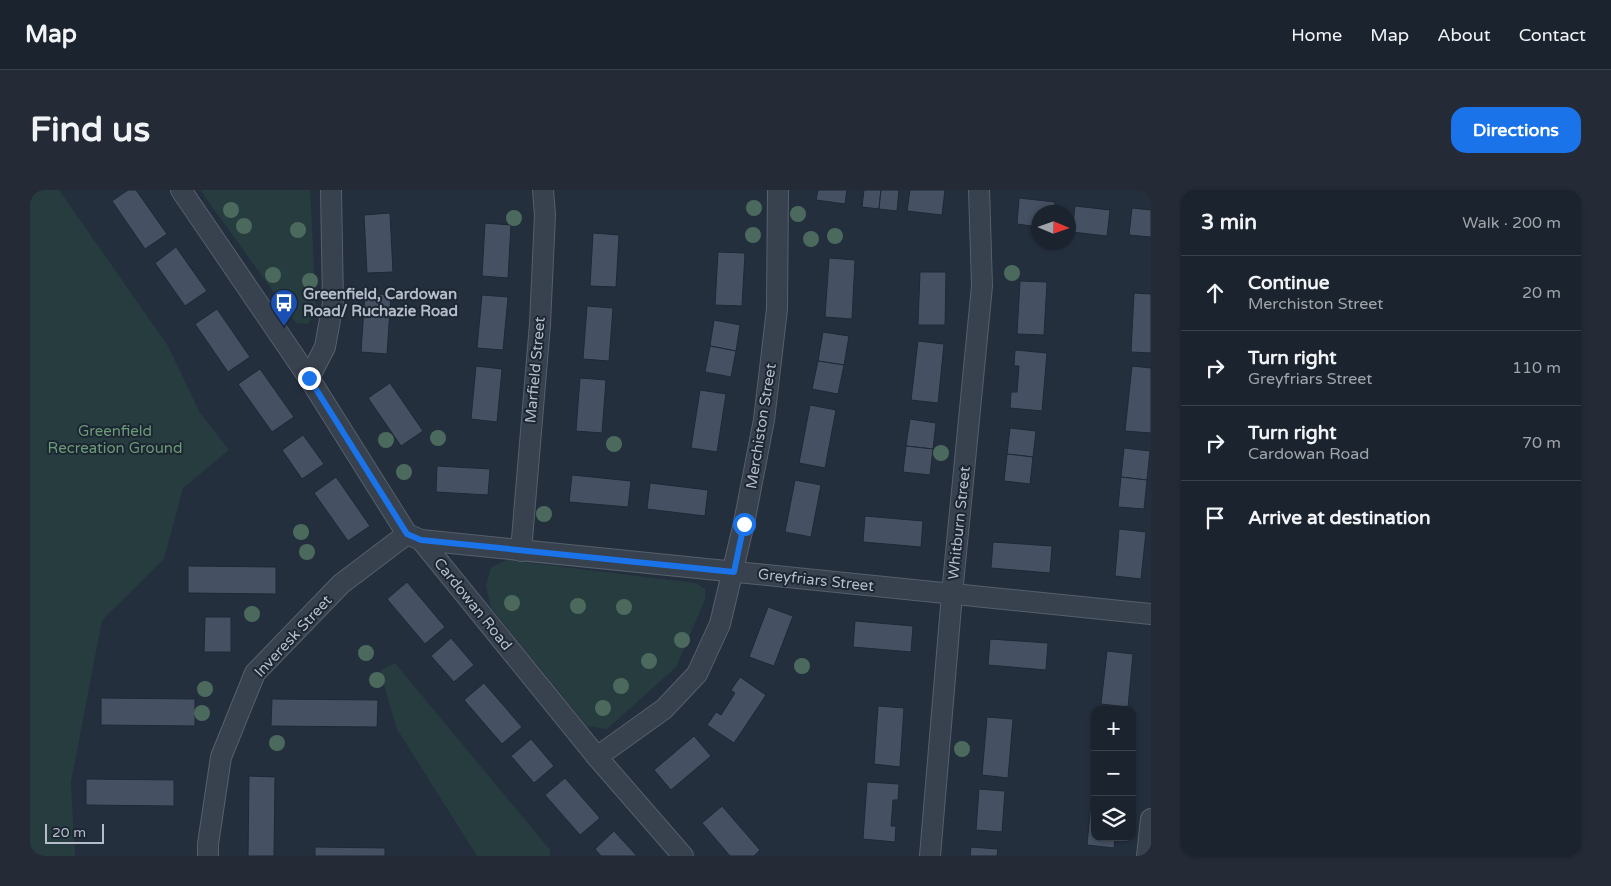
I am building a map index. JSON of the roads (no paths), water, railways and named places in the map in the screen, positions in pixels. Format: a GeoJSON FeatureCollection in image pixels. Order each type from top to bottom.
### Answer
{"type":"FeatureCollection","features":[{"type":"Feature","properties":{"kind":"street","name":"Cardowan Road"},"geometry":{"type":"LineString","coordinates":[[181,190],[414,537],[597,757],[683,856]]}},
{"type":"Feature","properties":{"kind":"street"},"geometry":{"type":"LineString","coordinates":[[309,378],[325,347],[333,303],[330,190]]}},
{"type":"Feature","properties":{"kind":"street","name":"Marfield Street"},"geometry":{"type":"LineString","coordinates":[[520,551],[540,324],[545,214],[543,190]]}},
{"type":"Feature","properties":{"kind":"street","name":"Merchiston Street"},"geometry":{"type":"LineString","coordinates":[[597,757],[664,709],[697,674],[720,624],[734,572],[765,411],[777,309],[778,190]]}},
{"type":"Feature","properties":{"kind":"street","name":"Whitburn Street"},"geometry":{"type":"LineString","coordinates":[[930,856],[952,594],[982,286],[979,190]]}},
{"type":"Feature","properties":{"kind":"street","name":"Greyfriars Street"},"geometry":{"type":"LineString","coordinates":[[414,537],[520,551],[1151,614]]}},
{"type":"Feature","properties":{"kind":"street","name":"Inveresk Street"},"geometry":{"type":"LineString","coordinates":[[208,856],[220,756],[255,674],[341,584],[414,537]]}},
{"type":"Feature","properties":{"kind":"street"},"geometry":{"type":"LineString","coordinates":[[1147,856],[1151,825]]}},
{"type":"Feature","properties":{"kind":"place","name":"Greenfield, Cardowan Road/ Ruchazie Road"},"geometry":{"type":"Point","coordinates":[284,327]}},
{"type":"Feature","properties":{"kind":"park label","name":"Greenfield Recreation Ground"},"geometry":{"type":"Point","coordinates":[115,440]}}]}
